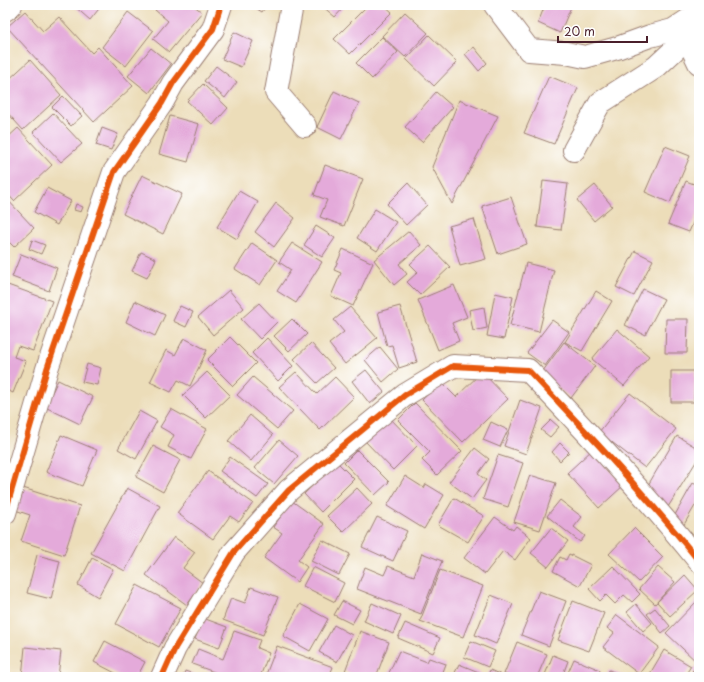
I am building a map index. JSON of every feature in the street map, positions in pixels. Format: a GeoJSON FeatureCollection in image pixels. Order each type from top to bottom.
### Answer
{"type":"FeatureCollection","features":[{"type":"Feature","properties":{"kind":"street"},"geometry":{"type":"LineString","coordinates":[[5,10],[11,5]]}},
{"type":"Feature","properties":{"kind":"street"},"geometry":{"type":"LineString","coordinates":[[5,513],[47,369],[114,172],[162,103],[173,83],[213,30],[221,5]]}},
{"type":"Feature","properties":{"kind":"street"},"geometry":{"type":"LineString","coordinates":[[292,5],[276,92],[305,126]]}},
{"type":"Feature","properties":{"kind":"street"},"geometry":{"type":"LineString","coordinates":[[495,5],[529,50],[566,53],[585,57],[673,30],[699,14]]}},
{"type":"Feature","properties":{"kind":"street"},"geometry":{"type":"LineString","coordinates":[[693,33],[699,63]]}},
{"type":"Feature","properties":{"kind":"street"},"geometry":{"type":"LineString","coordinates":[[574,150],[600,103],[656,67],[693,33]]}},
{"type":"Feature","properties":{"kind":"street"},"geometry":{"type":"LineString","coordinates":[[162,677],[175,648],[234,552],[289,490],[404,395],[453,366],[528,370],[592,437],[667,521],[699,561]]}},
{"type":"Feature","properties":{"kind":"building"},"geometry":{"type":"Polygon","coordinates":[[[73,5],[102,5],[90,20],[73,5]]]}},
{"type":"Feature","properties":{"kind":"building"},"geometry":{"type":"Polygon","coordinates":[[[159,5],[193,5],[202,12],[169,52],[153,39],[168,21],[155,10],[159,5]]]}},
{"type":"Feature","properties":{"kind":"building"},"geometry":{"type":"Polygon","coordinates":[[[251,5],[267,5],[262,12],[251,5]]]}},
{"type":"Feature","properties":{"kind":"building"},"geometry":{"type":"Polygon","coordinates":[[[321,5],[346,5],[335,17],[321,5]]]}},
{"type":"Feature","properties":{"kind":"building"},"geometry":{"type":"Polygon","coordinates":[[[368,5],[384,5],[392,12],[350,54],[334,39],[368,5]]]}},
{"type":"Feature","properties":{"kind":"building"},"geometry":{"type":"Polygon","coordinates":[[[545,5],[567,5],[571,7],[560,33],[538,23],[545,5]]]}},
{"type":"Feature","properties":{"kind":"building"},"geometry":{"type":"Polygon","coordinates":[[[25,11],[43,31],[59,17],[92,53],[98,47],[133,86],[94,122],[7,27],[25,11]]]}},
{"type":"Feature","properties":{"kind":"building"},"geometry":{"type":"Polygon","coordinates":[[[128,12],[153,31],[126,66],[102,47],[128,12]]]}},
{"type":"Feature","properties":{"kind":"building"},"geometry":{"type":"Polygon","coordinates":[[[405,12],[428,33],[405,57],[382,36],[405,12]]]}},
{"type":"Feature","properties":{"kind":"building"},"geometry":{"type":"Polygon","coordinates":[[[234,32],[253,41],[241,67],[222,59],[234,32]]]}},
{"type":"Feature","properties":{"kind":"building"},"geometry":{"type":"Polygon","coordinates":[[[429,35],[457,62],[434,86],[406,59],[429,35]]]}},
{"type":"Feature","properties":{"kind":"building"},"geometry":{"type":"Polygon","coordinates":[[[382,37],[398,52],[372,79],[356,63],[382,37]]]}},
{"type":"Feature","properties":{"kind":"building"},"geometry":{"type":"Polygon","coordinates":[[[474,47],[487,63],[479,71],[465,54],[474,47]]]}},
{"type":"Feature","properties":{"kind":"building"},"geometry":{"type":"Polygon","coordinates":[[[151,48],[171,64],[149,93],[128,76],[151,48]]]}},
{"type":"Feature","properties":{"kind":"building"},"geometry":{"type":"Polygon","coordinates":[[[30,60],[61,95],[23,130],[5,110],[5,83],[30,60]]]}},
{"type":"Feature","properties":{"kind":"building"},"geometry":{"type":"Polygon","coordinates":[[[216,66],[237,82],[225,98],[204,81],[216,66]]]}},
{"type":"Feature","properties":{"kind":"building"},"geometry":{"type":"Polygon","coordinates":[[[549,76],[578,88],[554,144],[524,133],[549,76]]]}},
{"type":"Feature","properties":{"kind":"building"},"geometry":{"type":"Polygon","coordinates":[[[203,84],[228,108],[213,125],[187,101],[203,84]]]}},
{"type":"Feature","properties":{"kind":"building"},"geometry":{"type":"Polygon","coordinates":[[[334,91],[359,103],[341,139],[317,127],[334,91]]]}},
{"type":"Feature","properties":{"kind":"building"},"geometry":{"type":"Polygon","coordinates":[[[436,92],[453,107],[422,142],[405,127],[436,92]]]}},
{"type":"Feature","properties":{"kind":"building"},"geometry":{"type":"Polygon","coordinates":[[[63,96],[82,116],[71,126],[52,107],[63,96]]]}},
{"type":"Feature","properties":{"kind":"building"},"geometry":{"type":"Polygon","coordinates":[[[459,100],[498,116],[452,204],[432,167],[459,100]]]}},
{"type":"Feature","properties":{"kind":"building"},"geometry":{"type":"Polygon","coordinates":[[[53,113],[82,144],[61,162],[33,132],[53,113]]]}},
{"type":"Feature","properties":{"kind":"building"},"geometry":{"type":"Polygon","coordinates":[[[170,116],[199,124],[188,162],[159,154],[170,116]]]}},
{"type":"Feature","properties":{"kind":"building"},"geometry":{"type":"Polygon","coordinates":[[[18,128],[52,165],[14,201],[5,191],[5,140],[18,128]]]}},
{"type":"Feature","properties":{"kind":"building"},"geometry":{"type":"Polygon","coordinates":[[[102,128],[118,134],[111,150],[96,145],[102,128]]]}},
{"type":"Feature","properties":{"kind":"building"},"geometry":{"type":"Polygon","coordinates":[[[665,146],[690,156],[670,203],[645,192],[665,146]]]}},
{"type":"Feature","properties":{"kind":"building"},"geometry":{"type":"Polygon","coordinates":[[[325,165],[363,179],[344,226],[320,217],[327,200],[314,195],[325,165]]]}},
{"type":"Feature","properties":{"kind":"building"},"geometry":{"type":"Polygon","coordinates":[[[142,175],[182,194],[163,234],[123,214],[142,175]]]}},
{"type":"Feature","properties":{"kind":"building"},"geometry":{"type":"Polygon","coordinates":[[[543,181],[568,184],[561,230],[537,227],[543,181]]]}},
{"type":"Feature","properties":{"kind":"building"},"geometry":{"type":"Polygon","coordinates":[[[686,181],[699,186],[699,209],[689,232],[668,224],[686,181]]]}},
{"type":"Feature","properties":{"kind":"building"},"geometry":{"type":"Polygon","coordinates":[[[408,183],[427,205],[406,225],[387,204],[408,183]]]}},
{"type":"Feature","properties":{"kind":"building"},"geometry":{"type":"Polygon","coordinates":[[[595,185],[612,206],[594,221],[577,200],[595,185]]]}},
{"type":"Feature","properties":{"kind":"building"},"geometry":{"type":"Polygon","coordinates":[[[47,188],[71,201],[57,225],[34,212],[47,188]]]}},
{"type":"Feature","properties":{"kind":"building"},"geometry":{"type":"Polygon","coordinates":[[[239,191],[258,202],[237,239],[217,227],[239,191]]]}},
{"type":"Feature","properties":{"kind":"building"},"geometry":{"type":"Polygon","coordinates":[[[5,197],[34,228],[14,247],[5,238],[5,197]]]}},
{"type":"Feature","properties":{"kind":"building"},"geometry":{"type":"Polygon","coordinates":[[[511,197],[527,244],[498,254],[482,206],[511,197]]]}},
{"type":"Feature","properties":{"kind":"building"},"geometry":{"type":"Polygon","coordinates":[[[276,203],[295,218],[274,247],[255,232],[276,203]]]}},
{"type":"Feature","properties":{"kind":"building"},"geometry":{"type":"Polygon","coordinates":[[[76,204],[83,207],[81,212],[74,210],[76,204]]]}},
{"type":"Feature","properties":{"kind":"building"},"geometry":{"type":"Polygon","coordinates":[[[375,209],[396,222],[377,251],[357,238],[375,209]]]}},
{"type":"Feature","properties":{"kind":"building"},"geometry":{"type":"Polygon","coordinates":[[[474,219],[486,259],[460,266],[449,226],[474,219]]]}},
{"type":"Feature","properties":{"kind":"building"},"geometry":{"type":"Polygon","coordinates":[[[316,226],[335,238],[322,257],[304,245],[316,226]]]}},
{"type":"Feature","properties":{"kind":"building"},"geometry":{"type":"Polygon","coordinates":[[[409,231],[421,245],[399,264],[407,274],[394,285],[374,260],[409,231]]]}},
{"type":"Feature","properties":{"kind":"building"},"geometry":{"type":"Polygon","coordinates":[[[32,240],[45,245],[41,254],[29,249],[32,240]]]}},
{"type":"Feature","properties":{"kind":"building"},"geometry":{"type":"Polygon","coordinates":[[[252,243],[277,260],[260,285],[235,269],[252,243]]]}},
{"type":"Feature","properties":{"kind":"building"},"geometry":{"type":"Polygon","coordinates":[[[292,243],[322,262],[296,303],[277,291],[291,270],[279,262],[292,243]]]}},
{"type":"Feature","properties":{"kind":"building"},"geometry":{"type":"Polygon","coordinates":[[[430,246],[450,267],[420,295],[407,282],[418,272],[410,264],[430,246]]]}},
{"type":"Feature","properties":{"kind":"building"},"geometry":{"type":"Polygon","coordinates":[[[343,249],[373,263],[353,306],[331,296],[341,273],[334,270],[343,249]]]}},
{"type":"Feature","properties":{"kind":"building"},"geometry":{"type":"Polygon","coordinates":[[[635,251],[653,260],[634,296],[616,287],[635,251]]]}},
{"type":"Feature","properties":{"kind":"building"},"geometry":{"type":"Polygon","coordinates":[[[141,252],[156,259],[147,278],[132,271],[141,252]]]}},
{"type":"Feature","properties":{"kind":"building"},"geometry":{"type":"Polygon","coordinates":[[[21,254],[57,268],[49,291],[12,277],[21,254]]]}},
{"type":"Feature","properties":{"kind":"building"},"geometry":{"type":"Polygon","coordinates":[[[526,263],[554,270],[539,332],[510,325],[526,263]]]}},
{"type":"Feature","properties":{"kind":"building"},"geometry":{"type":"Polygon","coordinates":[[[5,284],[52,301],[33,351],[18,346],[14,357],[26,361],[13,393],[5,389],[5,284]]]}},
{"type":"Feature","properties":{"kind":"building"},"geometry":{"type":"Polygon","coordinates":[[[454,285],[467,317],[452,323],[459,341],[438,350],[418,300],[454,285]]]}},
{"type":"Feature","properties":{"kind":"building"},"geometry":{"type":"Polygon","coordinates":[[[643,289],[664,299],[645,335],[625,325],[643,289]]]}},
{"type":"Feature","properties":{"kind":"building"},"geometry":{"type":"Polygon","coordinates":[[[229,290],[244,308],[213,335],[198,317],[229,290]]]}},
{"type":"Feature","properties":{"kind":"building"},"geometry":{"type":"Polygon","coordinates":[[[596,291],[612,301],[582,351],[565,342],[596,291]]]}},
{"type":"Feature","properties":{"kind":"building"},"geometry":{"type":"Polygon","coordinates":[[[495,293],[513,297],[504,339],[487,336],[495,293]]]}},
{"type":"Feature","properties":{"kind":"building"},"geometry":{"type":"Polygon","coordinates":[[[135,301],[165,315],[155,336],[126,322],[135,301]]]}},
{"type":"Feature","properties":{"kind":"building"},"geometry":{"type":"Polygon","coordinates":[[[259,303],[277,322],[260,339],[241,319],[259,303]]]}},
{"type":"Feature","properties":{"kind":"building"},"geometry":{"type":"Polygon","coordinates":[[[180,306],[193,312],[186,327],[173,321],[180,306]]]}},
{"type":"Feature","properties":{"kind":"building"},"geometry":{"type":"Polygon","coordinates":[[[400,306],[417,362],[399,368],[392,345],[387,346],[378,312],[400,306]]]}},
{"type":"Feature","properties":{"kind":"building"},"geometry":{"type":"Polygon","coordinates":[[[350,307],[377,338],[345,364],[329,344],[344,332],[334,320],[350,307]]]}},
{"type":"Feature","properties":{"kind":"building"},"geometry":{"type":"Polygon","coordinates":[[[484,307],[487,328],[473,331],[469,310],[484,307]]]}},
{"type":"Feature","properties":{"kind":"building"},"geometry":{"type":"Polygon","coordinates":[[[292,319],[307,334],[289,351],[274,336],[292,319]]]}},
{"type":"Feature","properties":{"kind":"building"},"geometry":{"type":"Polygon","coordinates":[[[666,319],[688,319],[687,353],[665,353],[666,319]]]}},
{"type":"Feature","properties":{"kind":"building"},"geometry":{"type":"Polygon","coordinates":[[[552,320],[569,332],[545,366],[527,353],[552,320]]]}},
{"type":"Feature","properties":{"kind":"building"},"geometry":{"type":"Polygon","coordinates":[[[617,329],[649,356],[624,386],[592,359],[617,329]]]}},
{"type":"Feature","properties":{"kind":"building"},"geometry":{"type":"Polygon","coordinates":[[[230,337],[256,363],[233,386],[207,360],[230,337]]]}},
{"type":"Feature","properties":{"kind":"building"},"geometry":{"type":"Polygon","coordinates":[[[184,338],[207,350],[190,386],[178,380],[171,392],[150,382],[166,350],[175,355],[184,338]]]}},
{"type":"Feature","properties":{"kind":"building"},"geometry":{"type":"Polygon","coordinates":[[[267,338],[293,366],[278,381],[252,353],[267,338]]]}},
{"type":"Feature","properties":{"kind":"building"},"geometry":{"type":"Polygon","coordinates":[[[564,342],[595,366],[571,398],[540,375],[564,342]]]}},
{"type":"Feature","properties":{"kind":"building"},"geometry":{"type":"Polygon","coordinates":[[[311,343],[334,368],[317,383],[294,359],[311,343]]]}},
{"type":"Feature","properties":{"kind":"building"},"geometry":{"type":"Polygon","coordinates":[[[380,347],[398,369],[383,382],[365,360],[380,347]]]}},
{"type":"Feature","properties":{"kind":"building"},"geometry":{"type":"Polygon","coordinates":[[[87,364],[101,368],[97,385],[82,382],[87,364]]]}},
{"type":"Feature","properties":{"kind":"building"},"geometry":{"type":"Polygon","coordinates":[[[366,370],[384,392],[370,404],[352,381],[366,370]]]}},
{"type":"Feature","properties":{"kind":"building"},"geometry":{"type":"Polygon","coordinates":[[[671,371],[695,371],[694,402],[671,402],[671,371]]]}},
{"type":"Feature","properties":{"kind":"building"},"geometry":{"type":"Polygon","coordinates":[[[207,372],[230,395],[206,418],[183,395],[207,372]]]}},
{"type":"Feature","properties":{"kind":"building"},"geometry":{"type":"Polygon","coordinates":[[[296,372],[317,394],[335,377],[354,397],[320,430],[279,387],[296,372]]]}},
{"type":"Feature","properties":{"kind":"building"},"geometry":{"type":"Polygon","coordinates":[[[482,372],[508,399],[463,442],[422,400],[441,382],[456,397],[482,372]]]}},
{"type":"Feature","properties":{"kind":"building"},"geometry":{"type":"Polygon","coordinates":[[[253,377],[293,411],[277,429],[237,395],[253,377]]]}},
{"type":"Feature","properties":{"kind":"building"},"geometry":{"type":"Polygon","coordinates":[[[58,380],[93,397],[80,424],[45,407],[58,380]]]}},
{"type":"Feature","properties":{"kind":"building"},"geometry":{"type":"Polygon","coordinates":[[[630,393],[676,429],[645,468],[599,432],[630,393]]]}},
{"type":"Feature","properties":{"kind":"building"},"geometry":{"type":"Polygon","coordinates":[[[520,400],[542,408],[526,454],[504,446],[520,400]]]}},
{"type":"Feature","properties":{"kind":"building"},"geometry":{"type":"Polygon","coordinates":[[[415,403],[462,451],[437,475],[422,460],[430,452],[398,420],[415,403]]]}},
{"type":"Feature","properties":{"kind":"building"},"geometry":{"type":"Polygon","coordinates":[[[171,409],[207,429],[191,459],[168,447],[174,435],[160,427],[171,409]]]}},
{"type":"Feature","properties":{"kind":"building"},"geometry":{"type":"Polygon","coordinates":[[[139,411],[157,421],[136,459],[118,449],[139,411]]]}},
{"type":"Feature","properties":{"kind":"building"},"geometry":{"type":"Polygon","coordinates":[[[250,415],[273,435],[251,461],[228,441],[250,415]]]}},
{"type":"Feature","properties":{"kind":"building"},"geometry":{"type":"Polygon","coordinates":[[[388,416],[417,446],[393,470],[364,440],[388,416]]]}},
{"type":"Feature","properties":{"kind":"building"},"geometry":{"type":"Polygon","coordinates":[[[551,420],[559,427],[550,437],[541,430],[551,420]]]}},
{"type":"Feature","properties":{"kind":"building"},"geometry":{"type":"Polygon","coordinates":[[[491,422],[508,430],[500,447],[483,440],[491,422]]]}},
{"type":"Feature","properties":{"kind":"building"},"geometry":{"type":"Polygon","coordinates":[[[61,435],[97,450],[82,486],[46,472],[61,435]]]}},
{"type":"Feature","properties":{"kind":"building"},"geometry":{"type":"Polygon","coordinates":[[[677,436],[699,449],[699,457],[668,507],[644,492],[677,436]]]}},
{"type":"Feature","properties":{"kind":"building"},"geometry":{"type":"Polygon","coordinates":[[[279,440],[298,456],[274,484],[255,468],[279,440]]]}},
{"type":"Feature","properties":{"kind":"building"},"geometry":{"type":"Polygon","coordinates":[[[560,443],[569,452],[560,461],[552,452],[560,443]]]}},
{"type":"Feature","properties":{"kind":"building"},"geometry":{"type":"Polygon","coordinates":[[[153,446],[180,460],[163,492],[136,477],[153,446]]]}},
{"type":"Feature","properties":{"kind":"building"},"geometry":{"type":"Polygon","coordinates":[[[475,448],[489,459],[478,474],[486,480],[472,499],[449,482],[475,448]]]}},
{"type":"Feature","properties":{"kind":"building"},"geometry":{"type":"Polygon","coordinates":[[[357,450],[389,482],[375,495],[344,463],[357,450]]]}},
{"type":"Feature","properties":{"kind":"building"},"geometry":{"type":"Polygon","coordinates":[[[592,450],[624,485],[599,508],[567,473],[592,450]]]}},
{"type":"Feature","properties":{"kind":"building"},"geometry":{"type":"Polygon","coordinates":[[[498,455],[523,463],[508,507],[483,499],[498,455]]]}},
{"type":"Feature","properties":{"kind":"building"},"geometry":{"type":"Polygon","coordinates":[[[230,457],[268,484],[257,498],[220,471],[230,457]]]}},
{"type":"Feature","properties":{"kind":"building"},"geometry":{"type":"Polygon","coordinates":[[[337,462],[354,479],[321,512],[304,494],[337,462]]]}},
{"type":"Feature","properties":{"kind":"building"},"geometry":{"type":"Polygon","coordinates":[[[208,471],[253,503],[239,522],[230,516],[213,539],[177,513],[208,471]]]}},
{"type":"Feature","properties":{"kind":"building"},"geometry":{"type":"Polygon","coordinates":[[[530,475],[556,483],[540,530],[514,522],[530,475]]]}},
{"type":"Feature","properties":{"kind":"building"},"geometry":{"type":"Polygon","coordinates":[[[405,476],[424,488],[426,484],[444,495],[424,529],[387,506],[405,476]]]}},
{"type":"Feature","properties":{"kind":"building"},"geometry":{"type":"Polygon","coordinates":[[[693,483],[699,486],[699,499],[682,528],[671,522],[693,483]]]}},
{"type":"Feature","properties":{"kind":"building"},"geometry":{"type":"Polygon","coordinates":[[[23,488],[80,506],[64,555],[21,541],[30,515],[15,510],[23,488]]]}},
{"type":"Feature","properties":{"kind":"building"},"geometry":{"type":"Polygon","coordinates":[[[127,488],[160,506],[125,571],[91,553],[127,488]]]}},
{"type":"Feature","properties":{"kind":"building"},"geometry":{"type":"Polygon","coordinates":[[[357,488],[372,504],[343,532],[327,516],[357,488]]]}},
{"type":"Feature","properties":{"kind":"building"},"geometry":{"type":"Polygon","coordinates":[[[454,498],[484,516],[468,542],[438,525],[454,498]]]}},
{"type":"Feature","properties":{"kind":"building"},"geometry":{"type":"Polygon","coordinates":[[[560,500],[582,517],[574,527],[585,536],[580,542],[547,516],[560,500]]]}},
{"type":"Feature","properties":{"kind":"building"},"geometry":{"type":"Polygon","coordinates":[[[292,501],[324,524],[298,560],[307,567],[297,582],[264,558],[282,533],[273,527],[292,501]]]}},
{"type":"Feature","properties":{"kind":"building"},"geometry":{"type":"Polygon","coordinates":[[[377,517],[407,531],[393,561],[362,547],[377,517]]]}},
{"type":"Feature","properties":{"kind":"building"},"geometry":{"type":"Polygon","coordinates":[[[495,517],[513,530],[516,526],[531,538],[515,560],[503,551],[485,574],[464,558],[495,517]]]}},
{"type":"Feature","properties":{"kind":"building"},"geometry":{"type":"Polygon","coordinates":[[[551,528],[568,541],[548,567],[531,553],[551,528]]]}},
{"type":"Feature","properties":{"kind":"building"},"geometry":{"type":"Polygon","coordinates":[[[634,528],[663,557],[639,582],[609,554],[634,528]]]}},
{"type":"Feature","properties":{"kind":"building"},"geometry":{"type":"Polygon","coordinates":[[[174,537],[195,552],[183,568],[203,583],[187,605],[146,575],[174,537]]]}},
{"type":"Feature","properties":{"kind":"building"},"geometry":{"type":"Polygon","coordinates":[[[322,540],[350,554],[339,575],[311,561],[322,540]]]}},
{"type":"Feature","properties":{"kind":"building"},"geometry":{"type":"Polygon","coordinates":[[[422,553],[442,561],[421,614],[357,589],[365,567],[384,575],[388,566],[414,576],[422,553]]]}},
{"type":"Feature","properties":{"kind":"building"},"geometry":{"type":"Polygon","coordinates":[[[569,554],[591,565],[580,586],[553,571],[560,557],[566,560],[569,554]]]}},
{"type":"Feature","properties":{"kind":"building"},"geometry":{"type":"Polygon","coordinates":[[[37,555],[60,561],[51,599],[27,593],[37,555]]]}},
{"type":"Feature","properties":{"kind":"building"},"geometry":{"type":"Polygon","coordinates":[[[92,558],[113,569],[98,597],[78,585],[92,558]]]}},
{"type":"Feature","properties":{"kind":"building"},"geometry":{"type":"Polygon","coordinates":[[[613,566],[640,594],[632,602],[624,595],[615,604],[606,595],[600,601],[589,589],[613,566]]]}},
{"type":"Feature","properties":{"kind":"building"},"geometry":{"type":"Polygon","coordinates":[[[313,567],[344,583],[335,602],[303,586],[313,567]]]}},
{"type":"Feature","properties":{"kind":"building"},"geometry":{"type":"Polygon","coordinates":[[[658,567],[675,582],[655,604],[639,589],[658,567]]]}},
{"type":"Feature","properties":{"kind":"building"},"geometry":{"type":"Polygon","coordinates":[[[440,570],[483,586],[463,637],[420,621],[440,570]]]}},
{"type":"Feature","properties":{"kind":"building"},"geometry":{"type":"Polygon","coordinates":[[[685,575],[698,590],[670,616],[657,602],[685,575]]]}},
{"type":"Feature","properties":{"kind":"building"},"geometry":{"type":"Polygon","coordinates":[[[137,585],[181,608],[159,647],[116,624],[137,585]]]}},
{"type":"Feature","properties":{"kind":"building"},"geometry":{"type":"Polygon","coordinates":[[[251,587],[278,597],[263,635],[223,620],[231,598],[245,603],[251,587]]]}},
{"type":"Feature","properties":{"kind":"building"},"geometry":{"type":"Polygon","coordinates":[[[539,591],[566,601],[549,646],[521,635],[539,591]]]}},
{"type":"Feature","properties":{"kind":"building"},"geometry":{"type":"Polygon","coordinates":[[[491,595],[513,604],[496,644],[475,635],[491,595]]]}},
{"type":"Feature","properties":{"kind":"building"},"geometry":{"type":"Polygon","coordinates":[[[698,600],[699,601],[699,664],[666,633],[698,600]]]}},
{"type":"Feature","properties":{"kind":"building"},"geometry":{"type":"Polygon","coordinates":[[[342,601],[360,610],[352,624],[334,615],[342,601]]]}},
{"type":"Feature","properties":{"kind":"building"},"geometry":{"type":"Polygon","coordinates":[[[573,601],[604,613],[589,651],[558,640],[573,601]]]}},
{"type":"Feature","properties":{"kind":"building"},"geometry":{"type":"Polygon","coordinates":[[[372,603],[401,616],[393,634],[364,621],[372,603]]]}},
{"type":"Feature","properties":{"kind":"building"},"geometry":{"type":"Polygon","coordinates":[[[300,604],[328,619],[310,651],[283,636],[300,604]]]}},
{"type":"Feature","properties":{"kind":"building"},"geometry":{"type":"Polygon","coordinates":[[[636,604],[652,623],[643,631],[627,612],[636,604]]]}},
{"type":"Feature","properties":{"kind":"building"},"geometry":{"type":"Polygon","coordinates":[[[655,608],[670,626],[662,633],[647,614],[655,608]]]}},
{"type":"Feature","properties":{"kind":"building"},"geometry":{"type":"Polygon","coordinates":[[[617,615],[659,647],[639,674],[603,647],[614,633],[607,628],[617,615]]]}},
{"type":"Feature","properties":{"kind":"building"},"geometry":{"type":"Polygon","coordinates":[[[203,618],[227,627],[219,648],[195,639],[203,618]]]}},
{"type":"Feature","properties":{"kind":"building"},"geometry":{"type":"Polygon","coordinates":[[[405,623],[440,638],[433,653],[398,638],[405,623]]]}},
{"type":"Feature","properties":{"kind":"building"},"geometry":{"type":"Polygon","coordinates":[[[334,625],[352,635],[337,662],[319,652],[334,625]]]}},
{"type":"Feature","properties":{"kind":"building"},"geometry":{"type":"Polygon","coordinates":[[[234,631],[260,640],[257,648],[269,653],[260,677],[228,677],[192,664],[198,649],[223,659],[234,631]]]}},
{"type":"Feature","properties":{"kind":"building"},"geometry":{"type":"Polygon","coordinates":[[[360,631],[389,642],[376,677],[362,677],[345,671],[360,631]]]}},
{"type":"Feature","properties":{"kind":"building"},"geometry":{"type":"Polygon","coordinates":[[[105,641],[145,662],[137,677],[123,677],[94,662],[105,641]]]}},
{"type":"Feature","properties":{"kind":"building"},"geometry":{"type":"Polygon","coordinates":[[[471,641],[495,651],[488,667],[464,657],[471,641]]]}},
{"type":"Feature","properties":{"kind":"building"},"geometry":{"type":"Polygon","coordinates":[[[517,642],[547,654],[537,677],[512,677],[504,674],[517,642]]]}},
{"type":"Feature","properties":{"kind":"building"},"geometry":{"type":"Polygon","coordinates":[[[277,646],[333,667],[329,677],[265,677],[277,646]]]}},
{"type":"Feature","properties":{"kind":"building"},"geometry":{"type":"Polygon","coordinates":[[[25,647],[61,651],[58,677],[22,677],[25,647]]]}},
{"type":"Feature","properties":{"kind":"building"},"geometry":{"type":"Polygon","coordinates":[[[664,650],[691,666],[684,677],[648,677],[664,650]]]}},
{"type":"Feature","properties":{"kind":"building"},"geometry":{"type":"Polygon","coordinates":[[[399,651],[427,662],[429,658],[446,664],[441,677],[387,677],[399,651]]]}},
{"type":"Feature","properties":{"kind":"building"},"geometry":{"type":"Polygon","coordinates":[[[553,655],[568,661],[562,677],[544,677],[553,655]]]}},
{"type":"Feature","properties":{"kind":"building"},"geometry":{"type":"Polygon","coordinates":[[[574,659],[600,670],[597,677],[566,677],[574,659]]]}},
{"type":"Feature","properties":{"kind":"building"},"geometry":{"type":"Polygon","coordinates":[[[459,664],[481,673],[480,677],[453,677],[459,664]]]}},
{"type":"Feature","properties":{"kind":"building"},"geometry":{"type":"Polygon","coordinates":[[[699,664],[699,677],[692,671],[699,664]]]}},
{"type":"Feature","properties":{"kind":"building"},"geometry":{"type":"Polygon","coordinates":[[[490,670],[506,677],[487,677],[490,670]]]}},
{"type":"Feature","properties":{"kind":"building"},"geometry":{"type":"Polygon","coordinates":[[[609,670],[626,677],[606,677],[609,670]]]}},
{"type":"Feature","properties":{"kind":"building"},"geometry":{"type":"Polygon","coordinates":[[[185,671],[202,677],[183,677],[185,671]]]}},
{"type":"Feature","properties":{"kind":"cycle path"},"geometry":{"type":"LineString","coordinates":[[5,513],[47,369],[114,172],[162,103],[173,83],[213,29],[221,5]]}},
{"type":"Feature","properties":{"kind":"cycle path"},"geometry":{"type":"LineString","coordinates":[[162,677],[175,648],[234,552],[289,490],[405,395],[453,366],[528,370],[658,512],[699,561]]}}]}
